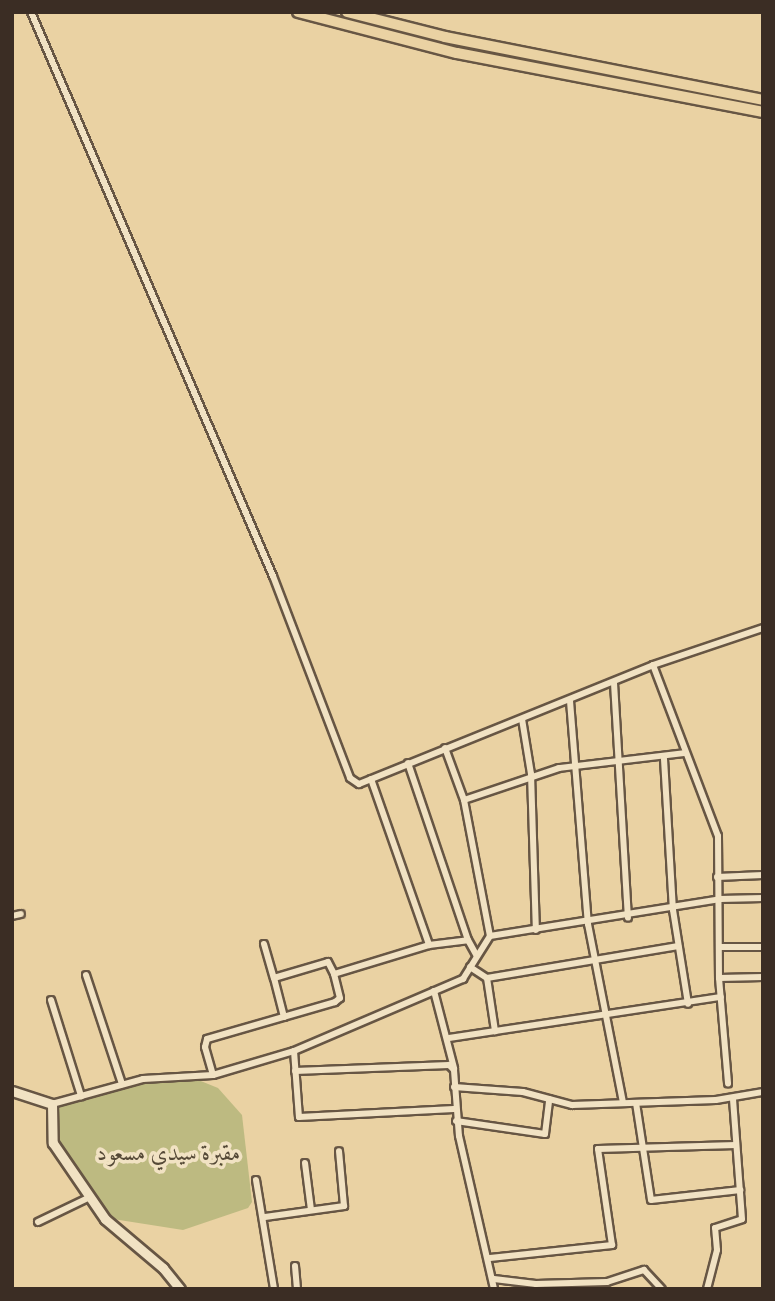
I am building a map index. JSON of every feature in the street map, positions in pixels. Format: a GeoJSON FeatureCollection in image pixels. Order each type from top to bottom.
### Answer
{"type":"FeatureCollection","features":[{"type":"Feature","properties":{"kind":"highway"},"geometry":{"type":"LineString","coordinates":[[298,12],[457,53],[763,112]]}},
{"type":"Feature","properties":{"kind":"highway"},"geometry":{"type":"LineString","coordinates":[[347,12],[445,37],[763,100]]}},
{"type":"Feature","properties":{"kind":"street"},"geometry":{"type":"LineString","coordinates":[[31,12],[273,576],[350,778],[359,784],[570,701],[653,665],[763,628]]}},
{"type":"Feature","properties":{"kind":"street"},"geometry":{"type":"LineString","coordinates":[[653,665],[718,836],[719,978],[728,1084]]}},
{"type":"Feature","properties":{"kind":"street"},"geometry":{"type":"LineString","coordinates":[[614,683],[628,918]]}},
{"type":"Feature","properties":{"kind":"street"},"geometry":{"type":"LineString","coordinates":[[570,701],[588,924],[623,1103]]}},
{"type":"Feature","properties":{"kind":"street"},"geometry":{"type":"LineString","coordinates":[[522,719],[531,774],[536,930]]}},
{"type":"Feature","properties":{"kind":"street"},"geometry":{"type":"LineString","coordinates":[[12,1091],[52,1104],[122,1084],[213,1074],[294,1051],[463,979],[490,936],[464,800],[445,748]]}},
{"type":"Feature","properties":{"kind":"street"},"geometry":{"type":"LineString","coordinates":[[464,800],[531,774],[619,760],[664,759],[685,753]]}},
{"type":"Feature","properties":{"kind":"street"},"geometry":{"type":"LineString","coordinates":[[664,759],[673,910],[687,1003]]}},
{"type":"Feature","properties":{"kind":"street"},"geometry":{"type":"LineString","coordinates":[[408,763],[468,940],[477,956]]}},
{"type":"Feature","properties":{"kind":"street"},"geometry":{"type":"LineString","coordinates":[[371,779],[429,945]]}},
{"type":"Feature","properties":{"kind":"street"},"geometry":{"type":"LineString","coordinates":[[717,877],[763,874]]}},
{"type":"Feature","properties":{"kind":"street"},"geometry":{"type":"LineString","coordinates":[[490,936],[628,918],[720,900],[763,898]]}},
{"type":"Feature","properties":{"kind":"street"},"geometry":{"type":"LineString","coordinates":[[12,916],[21,914]]}},
{"type":"Feature","properties":{"kind":"street"},"geometry":{"type":"LineString","coordinates":[[334,974],[429,945],[468,940]]}},
{"type":"Feature","properties":{"kind":"street"},"geometry":{"type":"LineString","coordinates":[[264,944],[284,1017]]}},
{"type":"Feature","properties":{"kind":"street"},"geometry":{"type":"LineString","coordinates":[[470,967],[487,978],[678,946]]}},
{"type":"Feature","properties":{"kind":"street"},"geometry":{"type":"LineString","coordinates":[[719,947],[763,947]]}},
{"type":"Feature","properties":{"kind":"street"},"geometry":{"type":"LineString","coordinates":[[213,1074],[205,1047],[207,1039],[338,1000],[334,974],[328,962],[274,978]]}},
{"type":"Feature","properties":{"kind":"street"},"geometry":{"type":"LineString","coordinates":[[86,975],[122,1084]]}},
{"type":"Feature","properties":{"kind":"street"},"geometry":{"type":"LineString","coordinates":[[719,978],[763,977]]}},
{"type":"Feature","properties":{"kind":"street"},"geometry":{"type":"LineString","coordinates":[[487,978],[495,1031]]}},
{"type":"Feature","properties":{"kind":"street"},"geometry":{"type":"LineString","coordinates":[[434,992],[454,1070],[454,1109],[490,1258],[494,1289]]}},
{"type":"Feature","properties":{"kind":"street"},"geometry":{"type":"LineString","coordinates":[[449,1038],[721,997]]}},
{"type":"Feature","properties":{"kind":"street"},"geometry":{"type":"LineString","coordinates":[[51,1000],[81,1097]]}},
{"type":"Feature","properties":{"kind":"street"},"geometry":{"type":"LineString","coordinates":[[294,1051],[299,1117],[454,1109]]}},
{"type":"Feature","properties":{"kind":"street"},"geometry":{"type":"LineString","coordinates":[[295,1071],[449,1065],[454,1070]]}},
{"type":"Feature","properties":{"kind":"street"},"geometry":{"type":"LineString","coordinates":[[454,1087],[523,1092],[572,1105],[733,1098],[763,1092]]}},
{"type":"Feature","properties":{"kind":"street"},"geometry":{"type":"LineString","coordinates":[[707,1289],[717,1250],[715,1228],[742,1219],[733,1098]]}},
{"type":"Feature","properties":{"kind":"street"},"geometry":{"type":"LineString","coordinates":[[457,1121],[545,1134],[550,1099]]}},
{"type":"Feature","properties":{"kind":"street"},"geometry":{"type":"LineString","coordinates":[[636,1103],[651,1200],[740,1190]]}},
{"type":"Feature","properties":{"kind":"street"},"geometry":{"type":"LineString","coordinates":[[52,1104],[53,1143],[105,1219],[163,1268],[180,1289]]}},
{"type":"Feature","properties":{"kind":"street"},"geometry":{"type":"LineString","coordinates":[[490,1258],[612,1245],[598,1149],[736,1145]]}},
{"type":"Feature","properties":{"kind":"street"},"geometry":{"type":"LineString","coordinates":[[265,1217],[344,1206],[339,1151]]}},
{"type":"Feature","properties":{"kind":"street"},"geometry":{"type":"LineString","coordinates":[[305,1163],[311,1210]]}},
{"type":"Feature","properties":{"kind":"street"},"geometry":{"type":"LineString","coordinates":[[256,1181],[265,1217],[274,1289]]}},
{"type":"Feature","properties":{"kind":"street"},"geometry":{"type":"LineString","coordinates":[[38,1222],[90,1197]]}},
{"type":"Feature","properties":{"kind":"street"},"geometry":{"type":"LineString","coordinates":[[295,1266],[297,1289]]}},
{"type":"Feature","properties":{"kind":"street"},"geometry":{"type":"LineString","coordinates":[[494,1279],[536,1284],[607,1282],[644,1270],[656,1286],[662,1289]]}},
{"type":"Feature","properties":{"kind":"green space","name":"مقبرة سيدي مسعود"},"geometry":{"type":"Polygon","coordinates":[[[186,1075],[218,1088],[242,1115],[252,1202],[248,1208],[183,1230],[113,1219],[52,1137],[53,1113],[61,1101],[117,1083],[186,1075]]]}}]}
